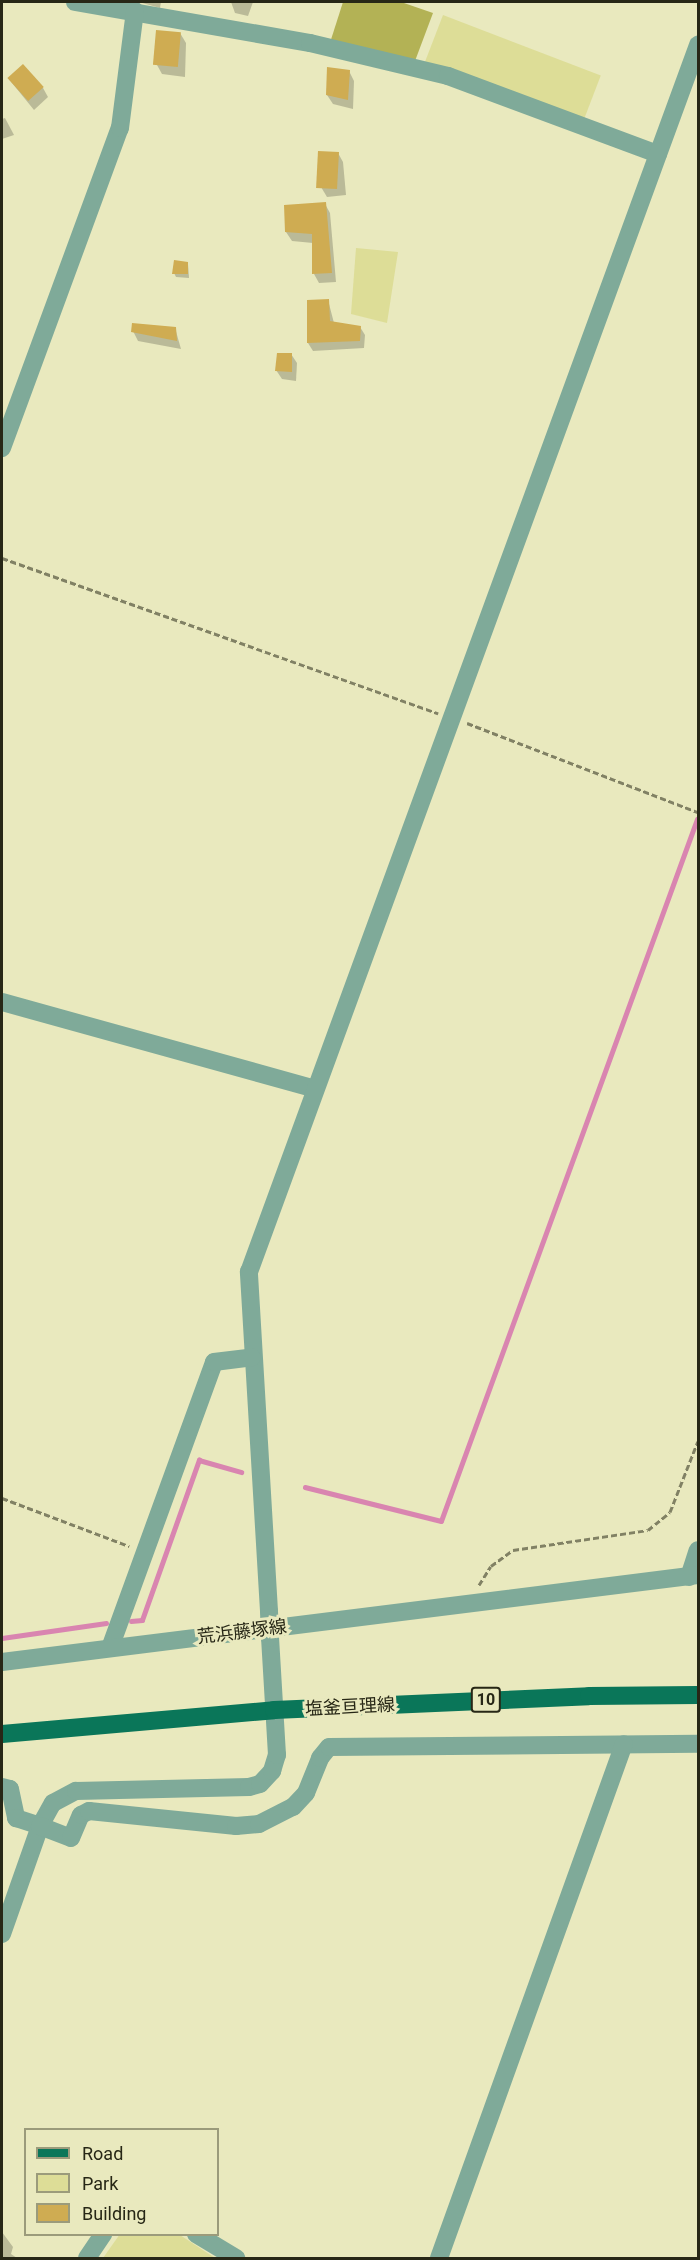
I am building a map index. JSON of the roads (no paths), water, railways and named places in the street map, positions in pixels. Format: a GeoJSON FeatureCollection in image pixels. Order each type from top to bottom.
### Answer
{"type":"FeatureCollection","features":[{"type":"Feature","properties":{"kind":"main road","name":"塩釜亘理線"},"geometry":{"type":"LineString","coordinates":[[2,1734],[274,1710],[589,1696],[699,1695]]}},
{"type":"Feature","properties":{"kind":"street"},"geometry":{"type":"LineString","coordinates":[[75,2],[135,11],[161,8],[448,76],[658,154]]}},
{"type":"Feature","properties":{"kind":"street"},"geometry":{"type":"LineString","coordinates":[[2,448],[120,128],[135,11]]}},
{"type":"Feature","properties":{"kind":"street"},"geometry":{"type":"LineString","coordinates":[[2,1934],[40,1826],[53,1803],[76,1791],[249,1787],[260,1784],[272,1771],[277,1755],[252,1357],[249,1272],[454,719],[699,45]]}},
{"type":"Feature","properties":{"kind":"street"},"geometry":{"type":"LineString","coordinates":[[2,1002],[315,1089]]}},
{"type":"Feature","properties":{"kind":"street"},"geometry":{"type":"LineString","coordinates":[[110,1648],[214,1362],[252,1357]]}},
{"type":"Feature","properties":{"kind":"street"},"geometry":{"type":"LineString","coordinates":[[694,1576],[699,1550]]}},
{"type":"Feature","properties":{"kind":"street","name":"荒浜藤塚線"},"geometry":{"type":"LineString","coordinates":[[2,1662],[694,1576]]}},
{"type":"Feature","properties":{"kind":"street"},"geometry":{"type":"LineString","coordinates":[[439,2259],[624,1744]]}},
{"type":"Feature","properties":{"kind":"street"},"geometry":{"type":"LineString","coordinates":[[2,1787],[9,1789],[16,1818],[71,1838],[81,1815],[88,1811],[236,1826],[259,1824],[293,1807],[306,1792],[320,1758],[329,1747],[699,1744]]}},
{"type":"Feature","properties":{"kind":"street"},"geometry":{"type":"LineString","coordinates":[[87,2259],[102,2236]]}},
{"type":"Feature","properties":{"kind":"street"},"geometry":{"type":"LineString","coordinates":[[198,2236],[236,2259]]}},
{"type":"Feature","properties":{"kind":"waterway"},"geometry":{"type":"LineString","coordinates":[[305,1487],[441,1521],[697,819]]}},
{"type":"Feature","properties":{"kind":"waterway"},"geometry":{"type":"LineString","coordinates":[[131,1621],[142,1620],[199,1460],[241,1472]]}},
{"type":"Feature","properties":{"kind":"waterway"},"geometry":{"type":"LineString","coordinates":[[2,1638],[106,1623]]}}]}
